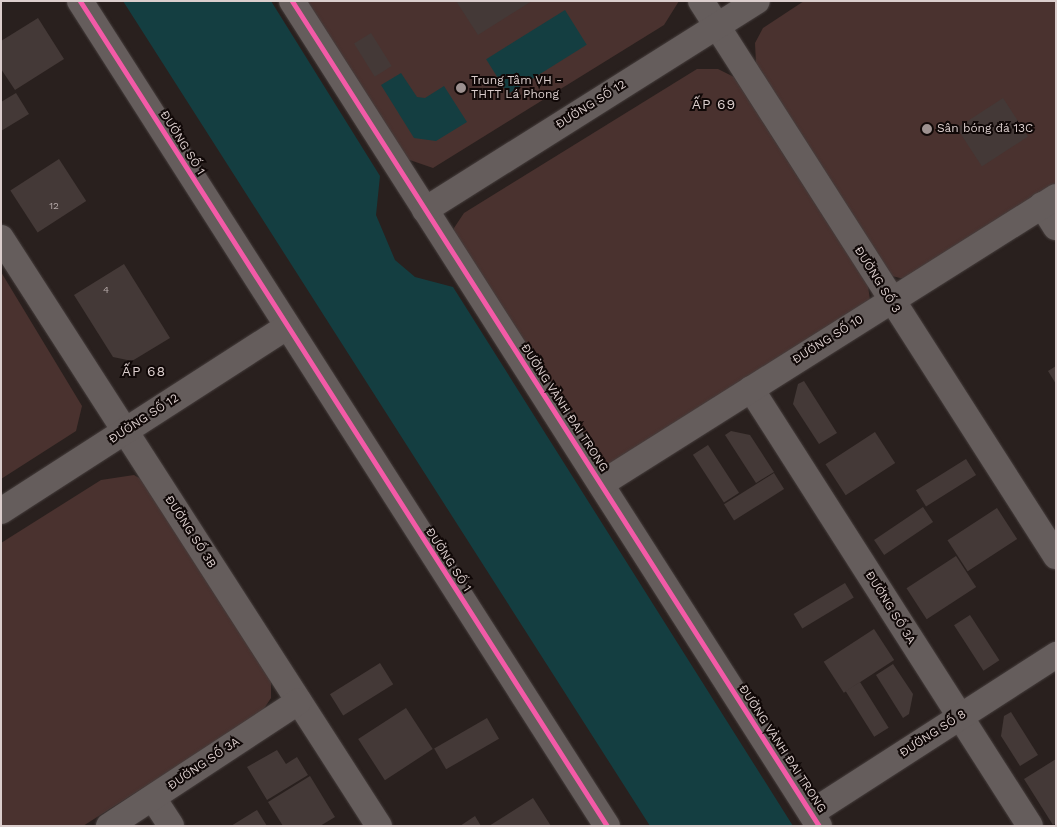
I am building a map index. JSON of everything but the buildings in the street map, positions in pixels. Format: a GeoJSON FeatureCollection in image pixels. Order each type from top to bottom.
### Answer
{"type":"FeatureCollection","features":[{"type":"Feature","properties":{"kind":"street","name":"ĐƯỜNG SỐ 1"},"geometry":{"type":"LineString","coordinates":[[80,1],[286,327],[607,826]]}},
{"type":"Feature","properties":{"kind":"street","name":"ĐƯỜNG VÀNH ĐAI TRONG"},"geometry":{"type":"LineString","coordinates":[[292,1],[815,819]]}},
{"type":"Feature","properties":{"kind":"street","name":"ĐƯỜNG SỐ 3"},"geometry":{"type":"LineString","coordinates":[[701,1],[890,301],[1056,556]]}},
{"type":"Feature","properties":{"kind":"street","name":"ĐƯỜNG SỐ 12"},"geometry":{"type":"LineString","coordinates":[[425,210],[757,1]]}},
{"type":"Feature","properties":{"kind":"street","name":"ĐƯỜNG SỐ 10"},"geometry":{"type":"LineString","coordinates":[[601,484],[750,388],[1049,201]]}},
{"type":"Feature","properties":{"kind":"street"},"geometry":{"type":"LineString","coordinates":[[1049,201],[1056,227]]}},
{"type":"Feature","properties":{"kind":"street","name":"ĐƯỜNG SỐ 3B"},"geometry":{"type":"LineString","coordinates":[[1,238],[379,826]]}},
{"type":"Feature","properties":{"kind":"street","name":"ĐƯỜNG SỐ 12"},"geometry":{"type":"LineString","coordinates":[[1,510],[286,327]]}},
{"type":"Feature","properties":{"kind":"street","name":"ĐƯỜNG SỐ 3A"},"geometry":{"type":"LineString","coordinates":[[750,388],[1030,826]]}},
{"type":"Feature","properties":{"kind":"street","name":"ĐƯỜNG SỐ 8"},"geometry":{"type":"LineString","coordinates":[[815,819],[959,717],[1056,655]]}},
{"type":"Feature","properties":{"kind":"street","name":"ĐƯỜNG SỐ 3A"},"geometry":{"type":"LineString","coordinates":[[109,826],[299,701]]}},
{"type":"Feature","properties":{"kind":"street"},"geometry":{"type":"LineString","coordinates":[[153,798],[171,826]]}},
{"type":"Feature","properties":{"kind":"shaded area","name":"Trung Tâm VH - THTT Lá Phong"},"geometry":{"type":"Polygon","coordinates":[[[303,1],[679,1],[664,25],[433,168],[404,158],[303,1]]]}},
{"type":"Feature","properties":{"kind":"shaded area","name":"Sân bóng đá 13C"},"geometry":{"type":"Polygon","coordinates":[[[804,1],[1056,1],[1056,186],[904,279],[892,276],[756,63],[755,43],[763,28],[804,1]]]}},
{"type":"Feature","properties":{"kind":"shaded area"},"geometry":{"type":"Polygon","coordinates":[[[697,69],[718,69],[734,77],[868,286],[870,300],[615,464],[608,464],[600,462],[454,238],[454,228],[464,213],[697,69]]]}},
{"type":"Feature","properties":{"kind":"shaded area"},"geometry":{"type":"Polygon","coordinates":[[[1,272],[82,406],[76,431],[1,479],[1,272]]]}},
{"type":"Feature","properties":{"kind":"shaded area"},"geometry":{"type":"Polygon","coordinates":[[[134,475],[146,482],[271,680],[271,698],[261,713],[83,826],[1,826],[1,543],[101,480],[134,475]]]}},
{"type":"Feature","properties":{"kind":"water"},"geometry":{"type":"Polygon","coordinates":[[[123,1],[271,1],[380,176],[376,215],[395,260],[415,277],[453,287],[793,826],[650,826],[123,1]]]}},
{"type":"Feature","properties":{"kind":"water"},"geometry":{"type":"Polygon","coordinates":[[[565,10],[587,45],[508,94],[486,59],[565,10]]]}},
{"type":"Feature","properties":{"kind":"water"},"geometry":{"type":"Polygon","coordinates":[[[401,73],[417,97],[425,98],[444,86],[467,122],[436,141],[414,138],[381,85],[401,73]]]}},
{"type":"Feature","properties":{"kind":"cycle path"},"geometry":{"type":"LineString","coordinates":[[80,1],[607,826]]}},
{"type":"Feature","properties":{"kind":"cycle path"},"geometry":{"type":"LineString","coordinates":[[292,1],[819,826]]}},
{"type":"Feature","properties":{"kind":"place","name":"Trung Tâm VH - THTT Lá Phong"},"geometry":{"type":"Point","coordinates":[461,88]}},
{"type":"Feature","properties":{"kind":"place","name":"Sân bóng đá 13C"},"geometry":{"type":"Point","coordinates":[927,129]}},
{"type":"Feature","properties":{"kind":"district","name":"ẤP 69"},"geometry":{"type":"Point","coordinates":[714,104]}},
{"type":"Feature","properties":{"kind":"district","name":"ẤP 68"},"geometry":{"type":"Point","coordinates":[144,371]}}]}
